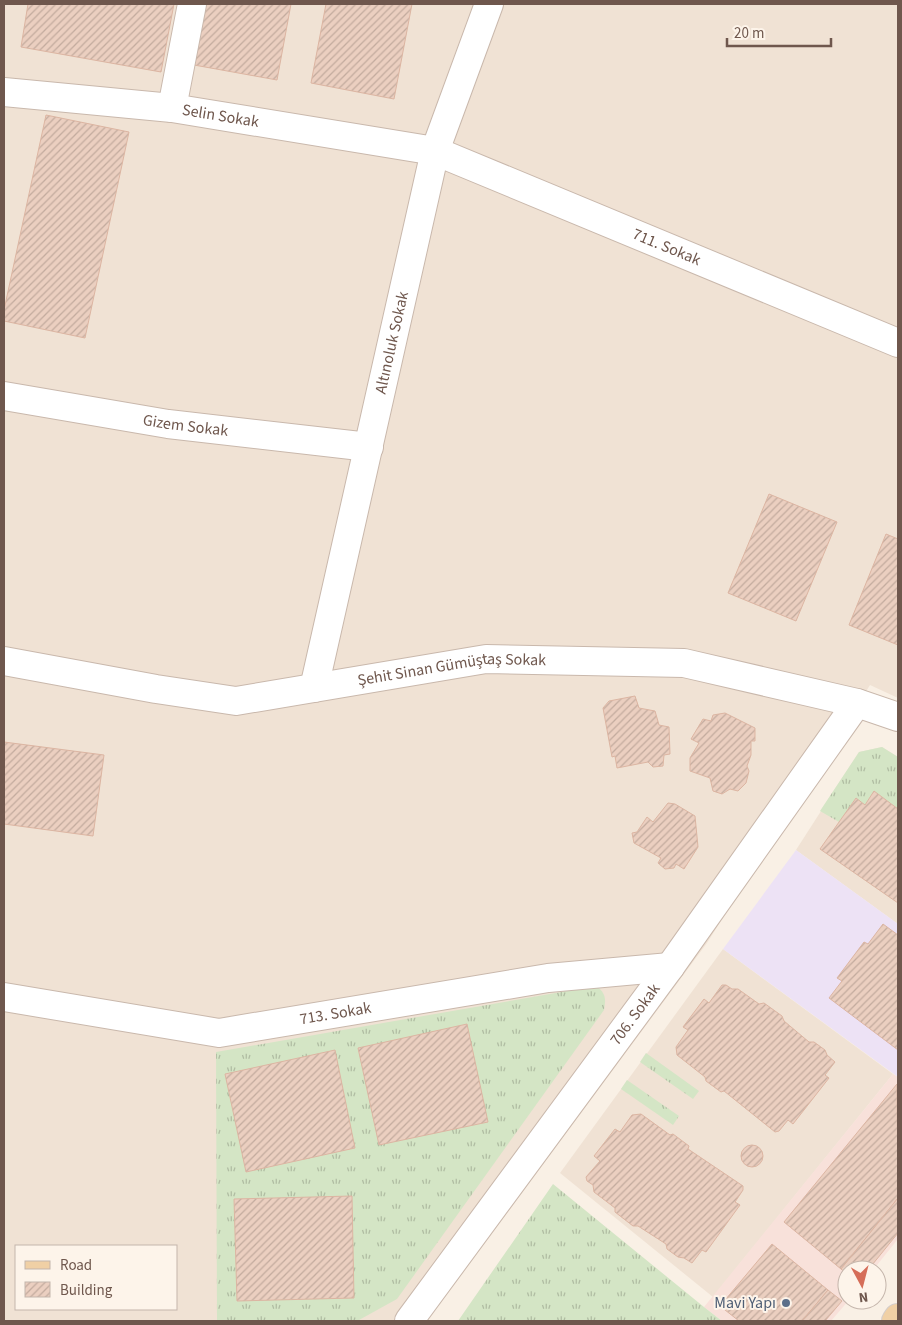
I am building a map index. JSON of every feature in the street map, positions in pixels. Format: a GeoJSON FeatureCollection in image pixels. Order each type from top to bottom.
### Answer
{"type":"FeatureCollection","features":[{"type":"Feature","properties":{"kind":"street"},"geometry":{"type":"LineString","coordinates":[[172,108],[192,4]]}},
{"type":"Feature","properties":{"kind":"street","name":"Altınoluk Sokak"},"geometry":{"type":"LineString","coordinates":[[314,688],[435,151],[489,4]]}},
{"type":"Feature","properties":{"kind":"street","name":"Selin Sokak"},"geometry":{"type":"LineString","coordinates":[[4,93],[172,108],[435,151]]}},
{"type":"Feature","properties":{"kind":"street","name":"711. Sokak"},"geometry":{"type":"LineString","coordinates":[[435,151],[898,342]]}},
{"type":"Feature","properties":{"kind":"street","name":"Gizem Sokak"},"geometry":{"type":"LineString","coordinates":[[4,396],[168,424],[369,447]]}},
{"type":"Feature","properties":{"kind":"street","name":"Şehit Sinan Gümüştaş Sokak"},"geometry":{"type":"LineString","coordinates":[[4,661],[156,689],[236,701],[486,659],[684,663],[857,703],[898,717]]}},
{"type":"Feature","properties":{"kind":"street","name":"706. Sokak"},"geometry":{"type":"LineString","coordinates":[[408,1321],[670,967],[857,703]]}},
{"type":"Feature","properties":{"kind":"street","name":"713. Sokak"},"geometry":{"type":"LineString","coordinates":[[4,997],[219,1033],[548,978],[670,967]]}},
{"type":"Feature","properties":{"kind":"shaded area"},"geometry":{"type":"Polygon","coordinates":[[[4,4],[898,4],[898,698],[870,685],[707,943],[427,1321],[4,1321],[4,4]]]}},
{"type":"Feature","properties":{"kind":"shaded area"},"geometry":{"type":"Polygon","coordinates":[[[882,747],[898,757],[898,924],[796,850],[859,752],[882,747]]]}},
{"type":"Feature","properties":{"kind":"shaded area"},"geometry":{"type":"Polygon","coordinates":[[[796,850],[898,924],[898,1077],[723,949],[796,850]]]}},
{"type":"Feature","properties":{"kind":"shaded area"},"geometry":{"type":"Polygon","coordinates":[[[723,949],[893,1074],[713,1297],[560,1173],[723,949]]]}},
{"type":"Feature","properties":{"kind":"shaded area"},"geometry":{"type":"Polygon","coordinates":[[[893,1074],[898,1077],[898,1239],[881,1260],[837,1260],[837,1310],[840,1310],[831,1321],[722,1321],[704,1307],[893,1074]]]}},
{"type":"Feature","properties":{"kind":"green space"},"geometry":{"type":"Polygon","coordinates":[[[882,747],[898,757],[898,809],[874,792],[865,805],[855,799],[839,822],[820,811],[859,752],[882,747]]]}},
{"type":"Feature","properties":{"kind":"green space"},"geometry":{"type":"Polygon","coordinates":[[[596,986],[602,991],[604,996],[604,1010],[397,1299],[359,1320],[217,1321],[216,1052],[596,986]]]}},
{"type":"Feature","properties":{"kind":"green space"},"geometry":{"type":"Polygon","coordinates":[[[646,1053],[699,1091],[693,1099],[640,1062],[646,1053]]]}},
{"type":"Feature","properties":{"kind":"green space"},"geometry":{"type":"Polygon","coordinates":[[[627,1080],[679,1116],[673,1125],[621,1089],[627,1080]]]}},
{"type":"Feature","properties":{"kind":"green space"},"geometry":{"type":"Polygon","coordinates":[[[553,1184],[704,1307],[722,1321],[458,1321],[553,1184]]]}},
{"type":"Feature","properties":{"kind":"building"},"geometry":{"type":"Polygon","coordinates":[[[28,4],[174,4],[161,72],[21,47],[28,4]]]}},
{"type":"Feature","properties":{"kind":"building"},"geometry":{"type":"Polygon","coordinates":[[[205,4],[291,4],[277,80],[194,65],[205,4]]]}},
{"type":"Feature","properties":{"kind":"building"},"geometry":{"type":"Polygon","coordinates":[[[326,4],[412,4],[394,99],[311,83],[326,4]]]}},
{"type":"Feature","properties":{"kind":"building"},"geometry":{"type":"Polygon","coordinates":[[[46,115],[129,132],[85,338],[4,321],[4,310],[46,115]]]}},
{"type":"Feature","properties":{"kind":"building"},"geometry":{"type":"Polygon","coordinates":[[[769,494],[837,522],[796,621],[728,593],[769,494]]]}},
{"type":"Feature","properties":{"kind":"building"},"geometry":{"type":"Polygon","coordinates":[[[886,534],[898,539],[898,645],[849,625],[886,534]]]}},
{"type":"Feature","properties":{"kind":"building"},"geometry":{"type":"Polygon","coordinates":[[[635,696],[639,708],[655,711],[659,725],[669,727],[670,754],[664,755],[663,766],[653,767],[648,762],[617,768],[615,756],[612,757],[603,708],[609,701],[635,696]]]}},
{"type":"Feature","properties":{"kind":"building"},"geometry":{"type":"Polygon","coordinates":[[[725,713],[755,728],[755,741],[751,741],[751,755],[747,766],[749,771],[746,783],[738,791],[730,789],[722,794],[713,791],[710,778],[690,771],[690,758],[699,743],[691,739],[703,719],[711,721],[713,715],[725,713]]]}},
{"type":"Feature","properties":{"kind":"building"},"geometry":{"type":"Polygon","coordinates":[[[4,742],[104,755],[93,836],[4,824],[4,742]]]}},
{"type":"Feature","properties":{"kind":"building"},"geometry":{"type":"Polygon","coordinates":[[[874,791],[898,809],[898,903],[820,849],[856,798],[865,805],[874,791]]]}},
{"type":"Feature","properties":{"kind":"building"},"geometry":{"type":"Polygon","coordinates":[[[668,803],[675,804],[695,816],[698,847],[684,869],[676,864],[674,868],[665,869],[658,863],[661,858],[634,843],[632,833],[637,832],[647,817],[653,822],[668,803]]]}},
{"type":"Feature","properties":{"kind":"building"},"geometry":{"type":"Polygon","coordinates":[[[883,924],[898,935],[898,1050],[829,998],[842,981],[837,978],[864,942],[868,944],[883,924]]]}},
{"type":"Feature","properties":{"kind":"building"},"geometry":{"type":"Polygon","coordinates":[[[722,985],[738,989],[759,1004],[764,1003],[782,1016],[784,1021],[809,1042],[814,1042],[825,1050],[827,1055],[835,1062],[825,1075],[829,1078],[793,1124],[788,1120],[779,1131],[775,1132],[724,1091],[721,1092],[706,1081],[705,1077],[677,1055],[676,1047],[688,1030],[683,1027],[704,999],[709,1003],[722,985]]]}},
{"type":"Feature","properties":{"kind":"building"},"geometry":{"type":"Polygon","coordinates":[[[467,1024],[488,1122],[379,1145],[358,1048],[467,1024]]]}},
{"type":"Feature","properties":{"kind":"building"},"geometry":{"type":"Polygon","coordinates":[[[335,1050],[355,1148],[246,1172],[225,1074],[335,1050]]]}},
{"type":"Feature","properties":{"kind":"building"},"geometry":{"type":"Polygon","coordinates":[[[897,1084],[898,1198],[848,1260],[837,1260],[837,1266],[784,1222],[897,1084]]]}},
{"type":"Feature","properties":{"kind":"building"},"geometry":{"type":"Polygon","coordinates":[[[641,1114],[670,1135],[673,1134],[689,1146],[688,1149],[743,1186],[743,1190],[735,1202],[740,1205],[706,1252],[702,1250],[692,1263],[678,1257],[667,1249],[666,1244],[638,1226],[633,1226],[615,1212],[615,1208],[594,1192],[593,1185],[587,1181],[586,1177],[600,1161],[594,1156],[615,1129],[620,1132],[632,1115],[641,1114]]]}},
{"type":"Feature","properties":{"kind":"building"},"geometry":{"type":"Polygon","coordinates":[[[752,1145],[760,1148],[763,1156],[760,1164],[752,1167],[744,1164],[741,1156],[744,1148],[752,1145]]]}},
{"type":"Feature","properties":{"kind":"building"},"geometry":{"type":"Polygon","coordinates":[[[352,1196],[354,1298],[237,1301],[234,1199],[352,1196]]]}},
{"type":"Feature","properties":{"kind":"building"},"geometry":{"type":"Polygon","coordinates":[[[898,1198],[898,1233],[876,1260],[848,1260],[898,1198]]]}},
{"type":"Feature","properties":{"kind":"building"},"geometry":{"type":"Polygon","coordinates":[[[772,1244],[828,1290],[802,1321],[739,1321],[720,1306],[772,1244]]]}},
{"type":"Feature","properties":{"kind":"building"},"geometry":{"type":"Polygon","coordinates":[[[828,1290],[837,1297],[837,1307],[825,1321],[802,1321],[828,1290]]]}},
{"type":"Feature","properties":{"kind":"place","name":"Mavi Yapı"},"geometry":{"type":"Point","coordinates":[786,1303]}}]}
